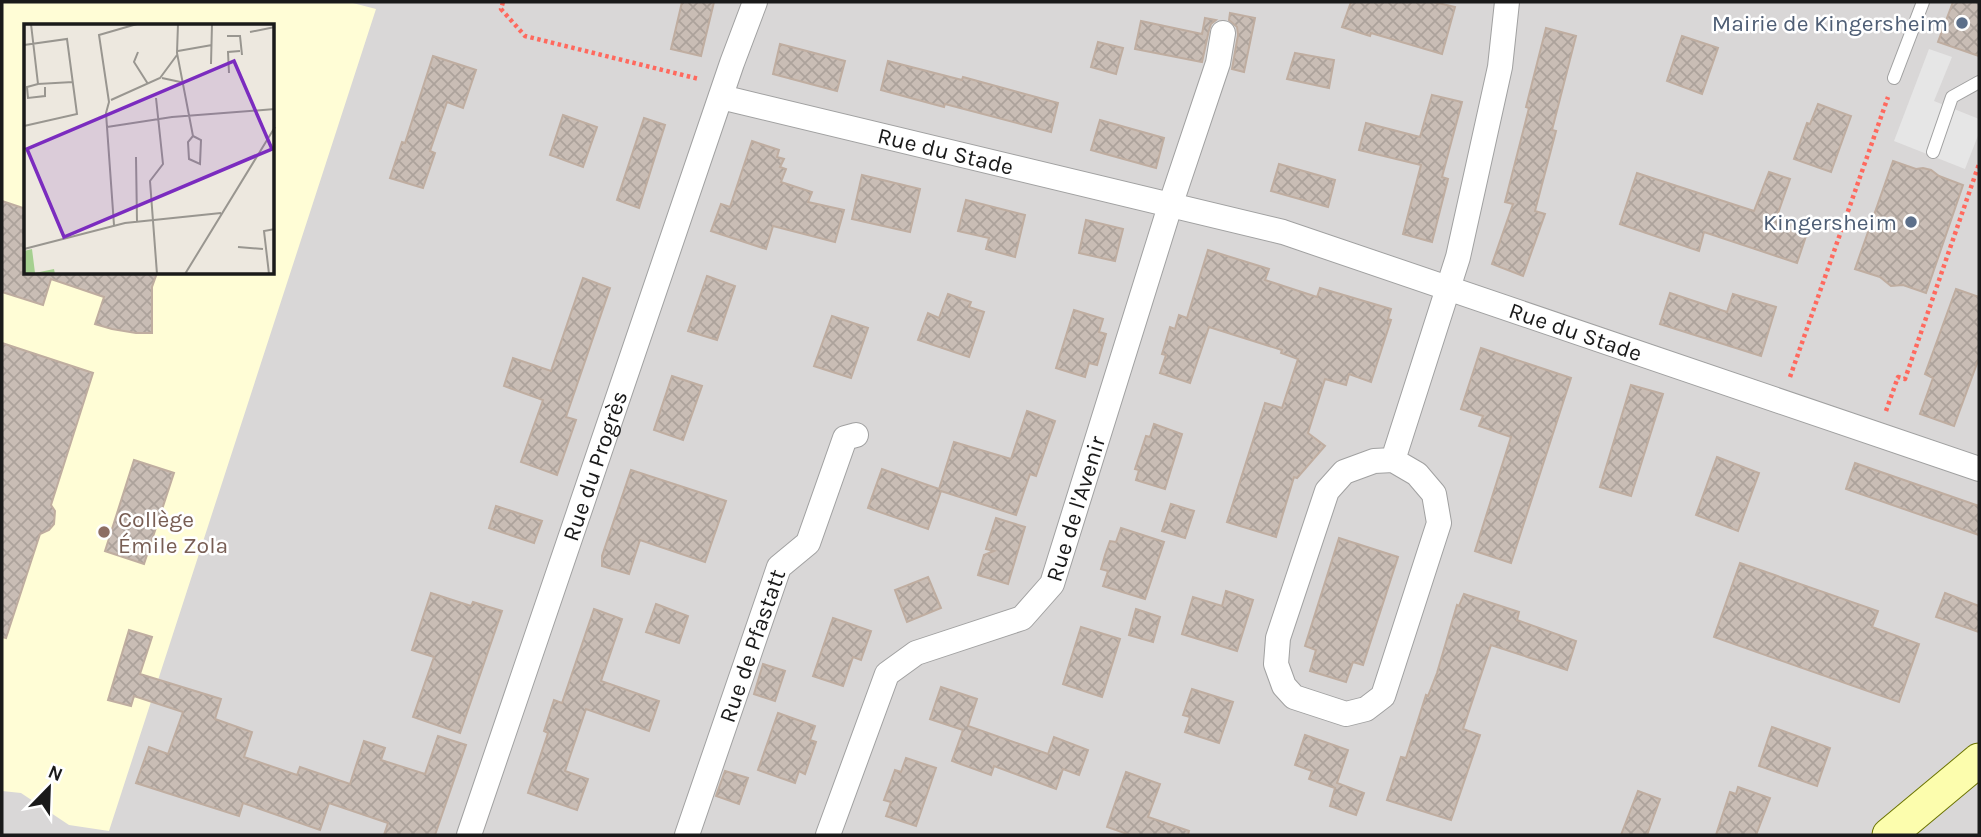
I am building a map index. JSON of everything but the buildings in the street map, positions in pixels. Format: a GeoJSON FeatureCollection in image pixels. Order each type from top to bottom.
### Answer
{"type":"FeatureCollection","features":[{"type":"Feature","properties":{"kind":"main road"},"geometry":{"type":"LineString","coordinates":[[1905,830],[1979,760]]}},
{"type":"Feature","properties":{"kind":"street","name":"Rue du Progrès"},"geometry":{"type":"LineString","coordinates":[[468,835],[755,2]]}},
{"type":"Feature","properties":{"kind":"street"},"geometry":{"type":"LineString","coordinates":[[1393,460],[1449,288],[1482,157],[1500,67],[1505,5]]}},
{"type":"Feature","properties":{"kind":"street"},"geometry":{"type":"LineString","coordinates":[[1170,205],[1218,63],[1223,33]]}},
{"type":"Feature","properties":{"kind":"street","name":"Rue du Stade"},"geometry":{"type":"LineString","coordinates":[[721,97],[1283,232],[1979,469]]}},
{"type":"Feature","properties":{"kind":"street","name":"Rue de l'Avenir"},"geometry":{"type":"LineString","coordinates":[[828,835],[887,674],[916,653],[1022,618],[1052,584],[1170,205]]}},
{"type":"Feature","properties":{"kind":"street","name":"Rue de Pfastatt"},"geometry":{"type":"LineString","coordinates":[[687,835],[779,567],[808,543],[845,438],[856,435]]}},
{"type":"Feature","properties":{"kind":"street"},"geometry":{"type":"LineString","coordinates":[[1393,460],[1417,474],[1434,494],[1439,523],[1383,696],[1366,709],[1346,714],[1294,697],[1284,685],[1276,664],[1278,638],[1327,491],[1345,472],[1374,461],[1393,460]]}},
{"type":"Feature","properties":{"kind":"lane"},"geometry":{"type":"LineString","coordinates":[[1894,78],[1923,2]]}},
{"type":"Feature","properties":{"kind":"lane"},"geometry":{"type":"LineString","coordinates":[[1933,152],[1952,97],[1979,82]]}},
{"type":"Feature","properties":{"kind":"path"},"geometry":{"type":"LineString","coordinates":[[503,2],[501,9],[525,36],[704,80],[721,97]]}},
{"type":"Feature","properties":{"kind":"path"},"geometry":{"type":"LineString","coordinates":[[1782,401],[1894,78]]}},
{"type":"Feature","properties":{"kind":"path"},"geometry":{"type":"LineString","coordinates":[[1878,434],[1898,377],[1905,379],[1979,164]]}},
{"type":"Feature","properties":{"kind":"shaded area"},"geometry":{"type":"Polygon","coordinates":[[[2,2],[1979,2],[1979,835],[2,835],[2,2]]]}},
{"type":"Feature","properties":{"kind":"shaded area","name":"Collège Émile Zola"},"geometry":{"type":"Polygon","coordinates":[[[2,2],[349,2],[376,9],[109,831],[69,825],[21,793],[2,791],[2,2]]]}},
{"type":"Feature","properties":{"kind":"shaded area"},"geometry":{"type":"Polygon","coordinates":[[[1929,49],[1952,57],[1934,101],[1979,119],[1979,133],[1965,169],[1894,141],[1929,49]]]}},
{"type":"Feature","properties":{"kind":"place","name":"Mairie de Kingersheim"},"geometry":{"type":"Point","coordinates":[1962,23]}},
{"type":"Feature","properties":{"kind":"place","name":"Kingersheim"},"geometry":{"type":"Point","coordinates":[1911,222]}},
{"type":"Feature","properties":{"kind":"place","name":"Collège Émile Zola"},"geometry":{"type":"Point","coordinates":[104,532]}}]}
